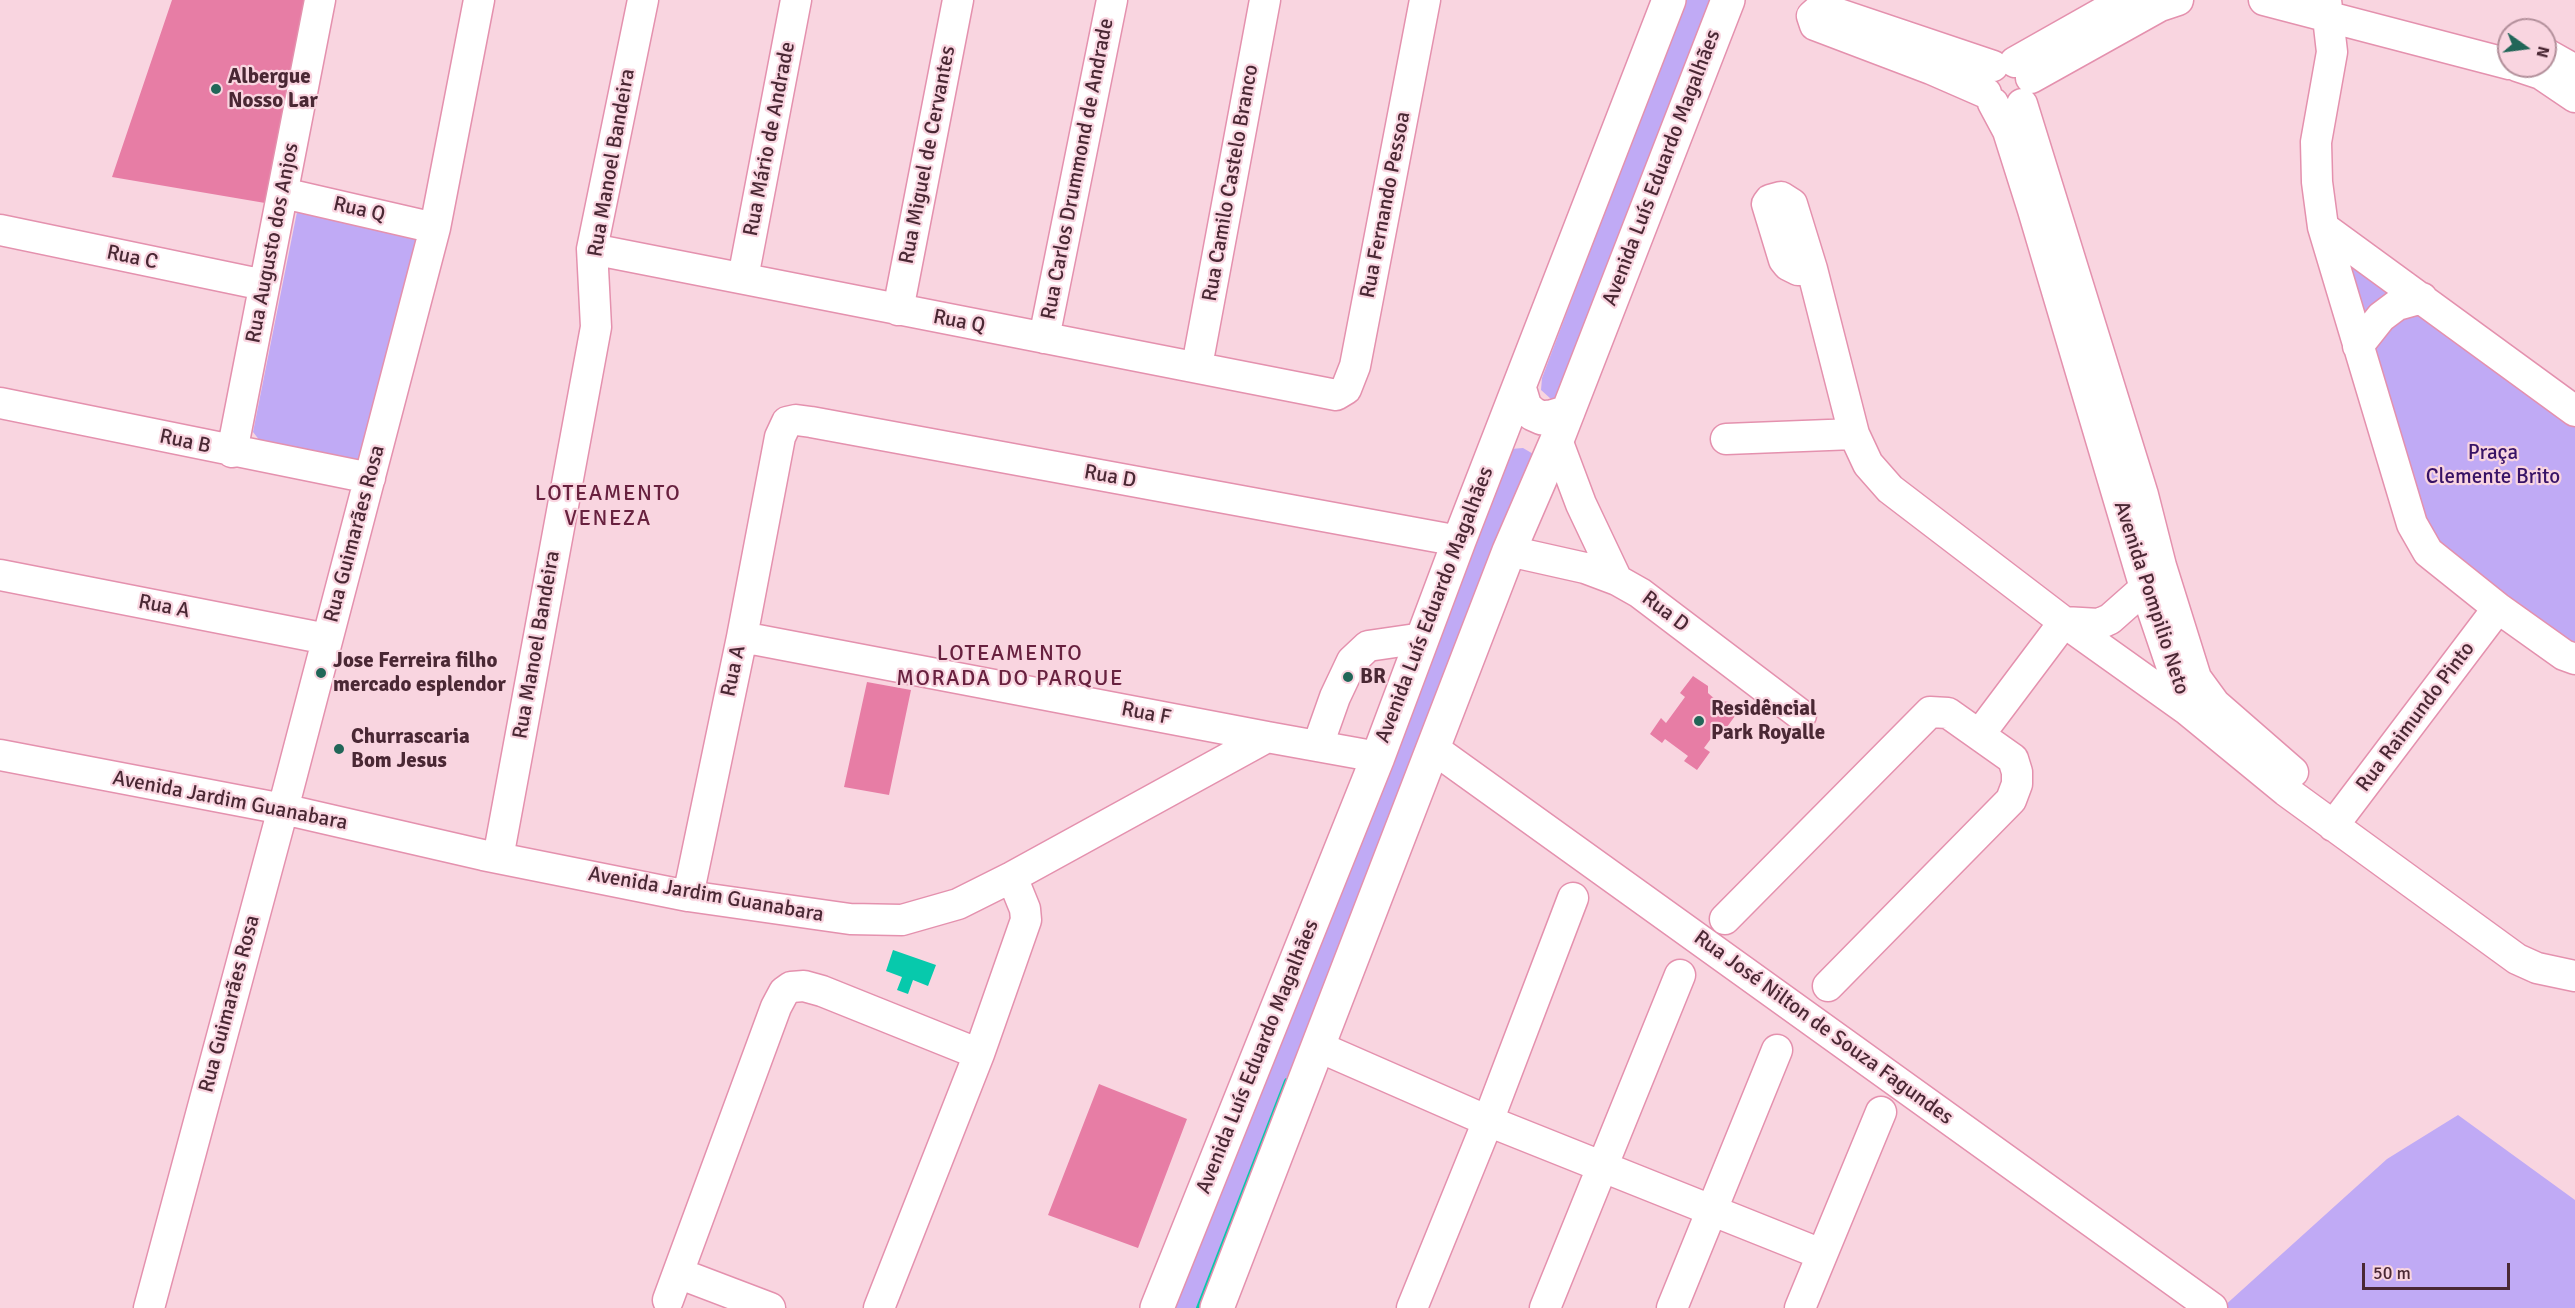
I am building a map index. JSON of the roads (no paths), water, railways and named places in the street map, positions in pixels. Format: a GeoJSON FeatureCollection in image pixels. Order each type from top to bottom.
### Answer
{"type":"FeatureCollection","features":[{"type":"Feature","properties":{"kind":"main road","name":"Avenida Luís Eduardo Magalhães"},"geometry":{"type":"LineString","coordinates":[[1158,1308],[1378,756],[1669,0]]}},
{"type":"Feature","properties":{"kind":"main road","name":"Avenida Luís Eduardo Magalhães"},"geometry":{"type":"LineString","coordinates":[[1217,1308],[1509,551],[1562,426],[1728,0]]}},
{"type":"Feature","properties":{"kind":"main road"},"geometry":{"type":"LineString","coordinates":[[1519,387],[1526,407],[1533,414],[1562,426]]}},
{"type":"Feature","properties":{"kind":"main road"},"geometry":{"type":"LineString","coordinates":[[1486,471],[1502,466],[1521,471],[1528,481],[1531,497]]}},
{"type":"Feature","properties":{"kind":"street","name":"Rua Augusto dos Anjos"},"geometry":{"type":"LineString","coordinates":[[232,452],[320,0]]}},
{"type":"Feature","properties":{"kind":"street","name":"Rua Guimarães Rosa"},"geometry":{"type":"LineString","coordinates":[[149,1308],[435,228],[479,0]]}},
{"type":"Feature","properties":{"kind":"street","name":"Rua Manoel Bandeira"},"geometry":{"type":"LineString","coordinates":[[498,858],[596,327],[604,252],[643,0]]}},
{"type":"Feature","properties":{"kind":"street","name":"Rua Mário de Andrade"},"geometry":{"type":"LineString","coordinates":[[743,278],[796,0]]}},
{"type":"Feature","properties":{"kind":"street","name":"Rua Miguel de Cervantes"},"geometry":{"type":"LineString","coordinates":[[898,310],[958,0]]}},
{"type":"Feature","properties":{"kind":"street","name":"Rua Carlos Drummond de Andrade"},"geometry":{"type":"LineString","coordinates":[[1044,339],[1112,0]]}},
{"type":"Feature","properties":{"kind":"street","name":"Rua Camilo Castelo Branco"},"geometry":{"type":"LineString","coordinates":[[1197,366],[1265,0]]}},
{"type":"Feature","properties":{"kind":"street","name":"Rua Fernando Pessoa"},"geometry":{"type":"LineString","coordinates":[[1327,394],[1336,394],[1346,389],[1355,366],[1425,0]]}},
{"type":"Feature","properties":{"kind":"street"},"geometry":{"type":"LineString","coordinates":[[2007,84],[2125,0]]}},
{"type":"Feature","properties":{"kind":"street"},"geometry":{"type":"LineString","coordinates":[[2007,84],[1821,8],[1812,16],[1815,25],[1931,69],[2007,84],[2160,6],[2178,0]]}},
{"type":"Feature","properties":{"kind":"street"},"geometry":{"type":"LineString","coordinates":[[2264,0],[2332,6],[2497,40]]}},
{"type":"Feature","properties":{"kind":"street"},"geometry":{"type":"LineString","coordinates":[[2332,6],[2497,60]]}},
{"type":"Feature","properties":{"kind":"street"},"geometry":{"type":"LineString","coordinates":[[2332,6],[2332,52],[2316,142],[2317,182],[2323,227],[2412,524],[2427,552],[2498,608],[2564,655],[2575,659]]}},
{"type":"Feature","properties":{"kind":"street"},"geometry":{"type":"LineString","coordinates":[[2557,60],[2575,70]]}},
{"type":"Feature","properties":{"kind":"street"},"geometry":{"type":"LineString","coordinates":[[2547,78],[2575,97]]}},
{"type":"Feature","properties":{"kind":"street","name":"Avenida Pompilio Neto"},"geometry":{"type":"LineString","coordinates":[[2007,84],[2143,495],[2153,577],[2186,709],[2286,791],[2339,819],[2523,943],[2548,953],[2575,959]]}},
{"type":"Feature","properties":{"kind":"street","name":"Rua Q"},"geometry":{"type":"LineString","coordinates":[[283,193],[435,228]]}},
{"type":"Feature","properties":{"kind":"street"},"geometry":{"type":"LineString","coordinates":[[2323,227],[2575,411]]}},
{"type":"Feature","properties":{"kind":"street","name":"Rua C"},"geometry":{"type":"LineString","coordinates":[[0,230],[264,285]]}},
{"type":"Feature","properties":{"kind":"street","name":"Rua Q"},"geometry":{"type":"LineString","coordinates":[[604,252],[1044,339],[1197,366],[1327,394]]}},
{"type":"Feature","properties":{"kind":"street"},"geometry":{"type":"LineString","coordinates":[[1812,269],[1854,434],[1868,464],[1890,489],[2064,622],[2186,709]]}},
{"type":"Feature","properties":{"kind":"street"},"geometry":{"type":"LineString","coordinates":[[2358,346],[2381,317],[2397,305],[2422,298]]}},
{"type":"Feature","properties":{"kind":"street","name":"Rua B"},"geometry":{"type":"LineString","coordinates":[[0,403],[232,452],[370,478]]}},
{"type":"Feature","properties":{"kind":"street","name":"Rua D"},"geometry":{"type":"LineString","coordinates":[[778,446],[782,430],[787,422],[796,420],[1459,541]]}},
{"type":"Feature","properties":{"kind":"street"},"geometry":{"type":"LineString","coordinates":[[1562,426],[1581,504],[1617,580]]}},
{"type":"Feature","properties":{"kind":"street"},"geometry":{"type":"LineString","coordinates":[[1726,439],[1854,434]]}},
{"type":"Feature","properties":{"kind":"street","name":"Rua A"},"geometry":{"type":"LineString","coordinates":[[688,896],[742,637],[778,446]]}},
{"type":"Feature","properties":{"kind":"street","name":"Rua D"},"geometry":{"type":"LineString","coordinates":[[1509,551],[1586,568],[1617,580],[1640,593],[1801,715]]}},
{"type":"Feature","properties":{"kind":"street","name":"Rua A"},"geometry":{"type":"LineString","coordinates":[[0,575],[327,639]]}},
{"type":"Feature","properties":{"kind":"street"},"geometry":{"type":"LineString","coordinates":[[2064,622],[2099,624],[2110,619],[2153,577]]}},
{"type":"Feature","properties":{"kind":"street","name":"Avenida Pompilio Neto"},"geometry":{"type":"LineString","coordinates":[[2153,577],[2204,692],[2318,794],[2339,819],[2517,959],[2537,968],[2575,976]]}},
{"type":"Feature","properties":{"kind":"street","name":"Rua Raimundo Pinto"},"geometry":{"type":"LineString","coordinates":[[2339,819],[2498,608]]}},
{"type":"Feature","properties":{"kind":"street"},"geometry":{"type":"LineString","coordinates":[[1979,735],[2064,622]]}},
{"type":"Feature","properties":{"kind":"street","name":"Rua F"},"geometry":{"type":"LineString","coordinates":[[742,637],[1268,737]]}},
{"type":"Feature","properties":{"kind":"street"},"geometry":{"type":"LineString","coordinates":[[1318,745],[1335,697],[1352,661],[1368,646],[1423,638]]}},
{"type":"Feature","properties":{"kind":"street"},"geometry":{"type":"LineString","coordinates":[[1725,919],[1930,712],[1948,713],[2013,759],[2017,772],[2017,784],[2011,800],[1828,986]]}},
{"type":"Feature","properties":{"kind":"street"},"geometry":{"type":"LineString","coordinates":[[1268,737],[1378,756]]}},
{"type":"Feature","properties":{"kind":"street","name":"Avenida Jardim Guanabara"},"geometry":{"type":"LineString","coordinates":[[0,755],[283,809],[498,858],[688,896],[850,920],[902,920],[958,903],[1012,877],[1268,737]]}},
{"type":"Feature","properties":{"kind":"street","name":"Rua José Nilton de Souza Fagundes"},"geometry":{"type":"LineString","coordinates":[[1434,749],[2212,1308]]}},
{"type":"Feature","properties":{"kind":"street"},"geometry":{"type":"LineString","coordinates":[[879,1308],[979,1054],[1026,920],[1025,909],[1012,877]]}},
{"type":"Feature","properties":{"kind":"street"},"geometry":{"type":"LineString","coordinates":[[1412,1308],[1488,1121],[1573,898]]}},
{"type":"Feature","properties":{"kind":"street"},"geometry":{"type":"LineString","coordinates":[[1545,1308],[1680,975]]}},
{"type":"Feature","properties":{"kind":"street"},"geometry":{"type":"LineString","coordinates":[[770,1308],[673,1286],[776,1007],[784,992],[791,987],[804,986],[822,991],[979,1054]]}},
{"type":"Feature","properties":{"kind":"street"},"geometry":{"type":"LineString","coordinates":[[1319,1047],[1488,1121],[1821,1254]]}},
{"type":"Feature","properties":{"kind":"street"},"geometry":{"type":"LineString","coordinates":[[1672,1308],[1776,1050]]}},
{"type":"Feature","properties":{"kind":"street"},"geometry":{"type":"LineString","coordinates":[[1800,1308],[1881,1112]]}},
{"type":"Feature","properties":{"kind":"waterway"},"geometry":{"type":"LineString","coordinates":[[1199,1308],[1287,1081]]}},
{"type":"Feature","properties":{"kind":"place","name":"Albergue Nosso Lar"},"geometry":{"type":"Point","coordinates":[216,89]}},
{"type":"Feature","properties":{"kind":"place","name":"Jose Ferreira filho mercado esplendor"},"geometry":{"type":"Point","coordinates":[321,673]}},
{"type":"Feature","properties":{"kind":"place","name":"BR"},"geometry":{"type":"Point","coordinates":[1348,677]}},
{"type":"Feature","properties":{"kind":"place","name":"Residêncial Park Royalle"},"geometry":{"type":"Point","coordinates":[1699,721]}},
{"type":"Feature","properties":{"kind":"place","name":"Churrascaria Bom Jesus"},"geometry":{"type":"Point","coordinates":[339,749]}},
{"type":"Feature","properties":{"kind":"district","name":"LOTEAMENTO VENEZA"},"geometry":{"type":"Point","coordinates":[608,506]}},
{"type":"Feature","properties":{"kind":"district","name":"LOTEAMENTO MORADA DO PARQUE"},"geometry":{"type":"Point","coordinates":[1010,666]}},
{"type":"Feature","properties":{"kind":"park label","name":"Praça Clemente Brito"},"geometry":{"type":"Point","coordinates":[2493,465]}}]}
